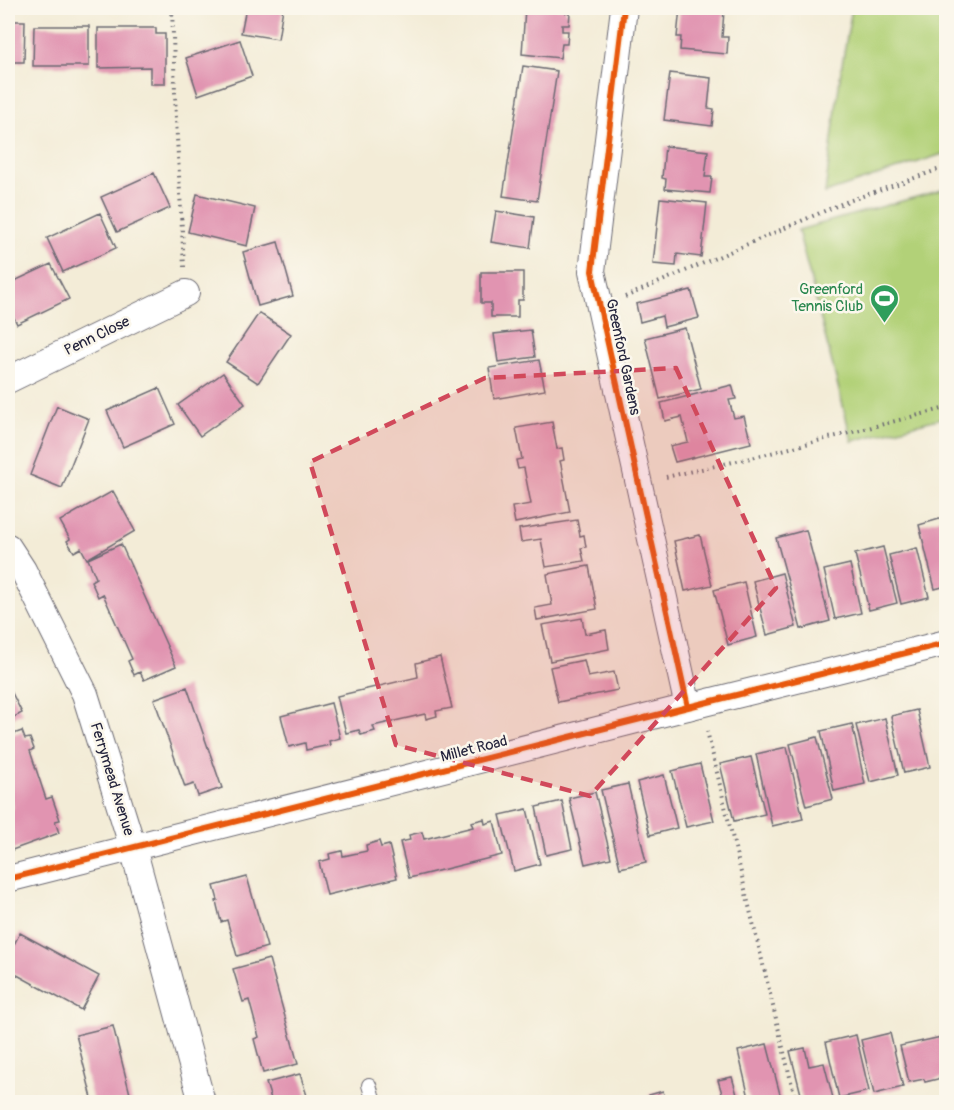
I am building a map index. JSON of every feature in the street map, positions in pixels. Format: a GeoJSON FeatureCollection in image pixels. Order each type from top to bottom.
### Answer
{"type":"FeatureCollection","features":[{"type":"Feature","properties":{"kind":"street","name":"Greenford Gardens"},"geometry":{"type":"LineString","coordinates":[[624,8],[591,271],[688,707]]}},
{"type":"Feature","properties":{"kind":"street","name":"Penn Close"},"geometry":{"type":"LineString","coordinates":[[8,380],[186,292]]}},
{"type":"Feature","properties":{"kind":"street","name":"Ferrymead Avenue"},"geometry":{"type":"LineString","coordinates":[[8,547],[23,570],[85,694],[133,848],[202,1102]]}},
{"type":"Feature","properties":{"kind":"street","name":"Millet Road"},"geometry":{"type":"LineString","coordinates":[[8,879],[946,643]]}},
{"type":"Feature","properties":{"kind":"lane"},"geometry":{"type":"LineString","coordinates":[[369,1085],[374,1102]]}},
{"type":"Feature","properties":{"kind":"path"},"geometry":{"type":"LineString","coordinates":[[172,8],[186,292]]}},
{"type":"Feature","properties":{"kind":"path"},"geometry":{"type":"LineString","coordinates":[[600,308],[843,203],[946,167]]}},
{"type":"Feature","properties":{"kind":"path"},"geometry":{"type":"LineString","coordinates":[[639,483],[755,457],[946,408]]}},
{"type":"Feature","properties":{"kind":"path"},"geometry":{"type":"LineString","coordinates":[[688,707],[707,731],[796,1102]]}},
{"type":"Feature","properties":{"kind":"highlighted area"},"geometry":{"type":"Polygon","coordinates":[[[676,368],[776,588],[590,796],[396,745],[310,462],[485,378],[676,368]]]}},
{"type":"Feature","properties":{"kind":"green space"},"geometry":{"type":"Polygon","coordinates":[[[852,8],[946,8],[946,153],[825,193],[841,70],[852,8]]]}},
{"type":"Feature","properties":{"kind":"green space","name":"Greenford Tennis Club"},"geometry":{"type":"Polygon","coordinates":[[[946,189],[946,417],[852,441],[798,230],[946,189]]]}},
{"type":"Feature","properties":{"kind":"building"},"geometry":{"type":"Polygon","coordinates":[[[246,8],[283,8],[278,39],[241,33],[246,8]]]}},
{"type":"Feature","properties":{"kind":"building"},"geometry":{"type":"Polygon","coordinates":[[[525,8],[566,8],[566,13],[570,13],[569,25],[562,25],[562,31],[568,31],[567,44],[562,44],[560,58],[522,54],[525,8]]]}},
{"type":"Feature","properties":{"kind":"building"},"geometry":{"type":"Polygon","coordinates":[[[680,8],[733,8],[733,11],[724,11],[722,37],[728,37],[727,54],[680,50],[681,37],[677,37],[680,8]]]}},
{"type":"Feature","properties":{"kind":"building"},"geometry":{"type":"Polygon","coordinates":[[[8,21],[25,21],[24,62],[8,62],[8,21]]]}},
{"type":"Feature","properties":{"kind":"building"},"geometry":{"type":"Polygon","coordinates":[[[34,26],[89,26],[89,66],[33,66],[34,26]]]}},
{"type":"Feature","properties":{"kind":"building"},"geometry":{"type":"Polygon","coordinates":[[[98,28],[156,28],[156,34],[165,34],[165,84],[150,84],[150,67],[98,68],[98,28]]]}},
{"type":"Feature","properties":{"kind":"building"},"geometry":{"type":"Polygon","coordinates":[[[240,40],[252,76],[198,95],[186,58],[240,40]]]}},
{"type":"Feature","properties":{"kind":"building"},"geometry":{"type":"Polygon","coordinates":[[[523,66],[557,71],[537,201],[503,196],[523,66]]]}},
{"type":"Feature","properties":{"kind":"building"},"geometry":{"type":"Polygon","coordinates":[[[670,73],[711,78],[708,108],[714,109],[712,126],[664,120],[670,73]]]}},
{"type":"Feature","properties":{"kind":"building"},"geometry":{"type":"Polygon","coordinates":[[[665,146],[708,151],[705,177],[712,177],[710,193],[665,189],[666,179],[662,178],[665,146]]]}},
{"type":"Feature","properties":{"kind":"building"},"geometry":{"type":"Polygon","coordinates":[[[154,173],[170,208],[117,232],[101,197],[154,173]]]}},
{"type":"Feature","properties":{"kind":"building"},"geometry":{"type":"Polygon","coordinates":[[[197,194],[255,208],[247,246],[188,232],[197,194]]]}},
{"type":"Feature","properties":{"kind":"building"},"geometry":{"type":"Polygon","coordinates":[[[660,198],[707,203],[701,257],[677,254],[676,266],[653,264],[660,198]]]}},
{"type":"Feature","properties":{"kind":"building"},"geometry":{"type":"Polygon","coordinates":[[[496,211],[534,217],[530,248],[491,242],[496,211]]]}},
{"type":"Feature","properties":{"kind":"building"},"geometry":{"type":"Polygon","coordinates":[[[100,213],[116,248],[63,272],[47,238],[100,213]]]}},
{"type":"Feature","properties":{"kind":"building"},"geometry":{"type":"Polygon","coordinates":[[[278,242],[293,296],[258,306],[243,252],[278,242]]]}},
{"type":"Feature","properties":{"kind":"building"},"geometry":{"type":"Polygon","coordinates":[[[51,264],[69,299],[17,324],[8,305],[8,284],[51,264]]]}},
{"type":"Feature","properties":{"kind":"building"},"geometry":{"type":"Polygon","coordinates":[[[481,272],[523,272],[523,300],[518,300],[518,317],[491,317],[491,303],[481,303],[481,272]]]}},
{"type":"Feature","properties":{"kind":"building"},"geometry":{"type":"Polygon","coordinates":[[[691,290],[699,318],[664,327],[662,316],[640,322],[636,304],[691,290]]]}},
{"type":"Feature","properties":{"kind":"building"},"geometry":{"type":"Polygon","coordinates":[[[259,313],[291,334],[258,383],[226,362],[259,313]]]}},
{"type":"Feature","properties":{"kind":"building"},"geometry":{"type":"Polygon","coordinates":[[[685,328],[701,389],[660,399],[645,338],[685,328]]]}},
{"type":"Feature","properties":{"kind":"building"},"geometry":{"type":"Polygon","coordinates":[[[531,330],[535,357],[498,362],[494,334],[531,330]]]}},
{"type":"Feature","properties":{"kind":"building"},"geometry":{"type":"Polygon","coordinates":[[[539,360],[545,390],[494,399],[489,368],[539,360]]]}},
{"type":"Feature","properties":{"kind":"building"},"geometry":{"type":"Polygon","coordinates":[[[223,373],[245,404],[200,436],[178,405],[223,373]]]}},
{"type":"Feature","properties":{"kind":"building"},"geometry":{"type":"Polygon","coordinates":[[[732,385],[736,399],[729,400],[734,418],[744,416],[751,443],[675,462],[670,446],[688,442],[682,417],[665,421],[661,403],[732,385]]]}},
{"type":"Feature","properties":{"kind":"building"},"geometry":{"type":"Polygon","coordinates":[[[159,388],[175,424],[123,447],[107,411],[159,388]]]}},
{"type":"Feature","properties":{"kind":"building"},"geometry":{"type":"Polygon","coordinates":[[[57,406],[89,419],[62,488],[30,475],[57,406]]]}},
{"type":"Feature","properties":{"kind":"building"},"geometry":{"type":"Polygon","coordinates":[[[552,422],[557,449],[562,448],[564,460],[560,461],[570,512],[515,523],[512,507],[531,504],[524,468],[518,469],[516,460],[522,459],[516,428],[552,422]]]}},
{"type":"Feature","properties":{"kind":"building"},"geometry":{"type":"Polygon","coordinates":[[[113,491],[135,531],[87,559],[81,548],[74,552],[67,541],[70,539],[60,521],[113,491]]]}},
{"type":"Feature","properties":{"kind":"building"},"geometry":{"type":"Polygon","coordinates":[[[946,517],[946,586],[935,589],[919,525],[946,517]]]}},
{"type":"Feature","properties":{"kind":"building"},"geometry":{"type":"Polygon","coordinates":[[[577,520],[580,536],[584,535],[586,547],[581,548],[584,561],[546,567],[541,539],[521,542],[519,529],[577,520]]]}},
{"type":"Feature","properties":{"kind":"building"},"geometry":{"type":"Polygon","coordinates":[[[806,530],[830,621],[801,629],[776,538],[806,530]]]}},
{"type":"Feature","properties":{"kind":"building"},"geometry":{"type":"Polygon","coordinates":[[[700,535],[712,585],[685,591],[674,541],[700,535]]]}},
{"type":"Feature","properties":{"kind":"building"},"geometry":{"type":"Polygon","coordinates":[[[121,544],[176,666],[144,680],[140,672],[134,675],[128,661],[132,659],[103,594],[98,597],[91,581],[96,578],[88,559],[121,544]]]}},
{"type":"Feature","properties":{"kind":"building"},"geometry":{"type":"Polygon","coordinates":[[[883,547],[897,603],[869,610],[855,554],[883,547]]]}},
{"type":"Feature","properties":{"kind":"building"},"geometry":{"type":"Polygon","coordinates":[[[917,548],[929,597],[901,604],[889,555],[917,548]]]}},
{"type":"Feature","properties":{"kind":"building"},"geometry":{"type":"Polygon","coordinates":[[[850,564],[861,613],[835,619],[824,570],[850,564]]]}},
{"type":"Feature","properties":{"kind":"building"},"geometry":{"type":"Polygon","coordinates":[[[589,566],[597,609],[537,620],[535,608],[552,605],[547,574],[589,566]]]}},
{"type":"Feature","properties":{"kind":"building"},"geometry":{"type":"Polygon","coordinates":[[[782,573],[796,627],[767,635],[753,581],[782,573]]]}},
{"type":"Feature","properties":{"kind":"building"},"geometry":{"type":"Polygon","coordinates":[[[744,582],[757,637],[728,645],[714,590],[744,582]]]}},
{"type":"Feature","properties":{"kind":"building"},"geometry":{"type":"Polygon","coordinates":[[[582,618],[585,634],[606,630],[609,649],[550,661],[542,625],[582,618]]]}},
{"type":"Feature","properties":{"kind":"building"},"geometry":{"type":"Polygon","coordinates":[[[440,657],[452,708],[436,711],[437,716],[426,719],[425,714],[373,726],[375,731],[361,735],[359,730],[346,733],[337,696],[418,677],[416,663],[440,657]]]}},
{"type":"Feature","properties":{"kind":"building"},"geometry":{"type":"Polygon","coordinates":[[[584,660],[588,677],[614,672],[618,690],[558,702],[550,667],[584,660]]]}},
{"type":"Feature","properties":{"kind":"building"},"geometry":{"type":"Polygon","coordinates":[[[8,685],[22,713],[8,720],[8,685]]]}},
{"type":"Feature","properties":{"kind":"building"},"geometry":{"type":"Polygon","coordinates":[[[187,687],[222,788],[198,796],[194,784],[185,787],[154,699],[187,687]]]}},
{"type":"Feature","properties":{"kind":"building"},"geometry":{"type":"Polygon","coordinates":[[[331,703],[340,738],[329,741],[330,745],[306,750],[305,743],[289,747],[281,716],[331,703]]]}},
{"type":"Feature","properties":{"kind":"building"},"geometry":{"type":"Polygon","coordinates":[[[917,710],[930,767],[904,773],[891,716],[917,710]]]}},
{"type":"Feature","properties":{"kind":"building"},"geometry":{"type":"Polygon","coordinates":[[[885,718],[898,775],[870,782],[856,725],[885,718]]]}},
{"type":"Feature","properties":{"kind":"building"},"geometry":{"type":"Polygon","coordinates":[[[852,724],[865,784],[834,791],[821,731],[852,724]]]}},
{"type":"Feature","properties":{"kind":"building"},"geometry":{"type":"Polygon","coordinates":[[[22,731],[25,739],[30,738],[34,749],[30,751],[46,799],[52,797],[60,820],[55,821],[59,833],[12,850],[8,838],[8,810],[13,808],[8,792],[8,736],[22,731]]]}},
{"type":"Feature","properties":{"kind":"building"},"geometry":{"type":"Polygon","coordinates":[[[817,737],[833,799],[806,806],[790,744],[817,737]]]}},
{"type":"Feature","properties":{"kind":"building"},"geometry":{"type":"Polygon","coordinates":[[[787,747],[803,819],[772,826],[756,754],[787,747]]]}},
{"type":"Feature","properties":{"kind":"building"},"geometry":{"type":"Polygon","coordinates":[[[751,757],[765,814],[734,821],[720,764],[751,757]]]}},
{"type":"Feature","properties":{"kind":"building"},"geometry":{"type":"Polygon","coordinates":[[[700,764],[714,821],[686,827],[672,771],[700,764]]]}},
{"type":"Feature","properties":{"kind":"building"},"geometry":{"type":"Polygon","coordinates":[[[664,775],[677,828],[650,835],[637,782],[664,775]]]}},
{"type":"Feature","properties":{"kind":"building"},"geometry":{"type":"Polygon","coordinates":[[[628,784],[646,862],[620,868],[601,790],[628,784]]]}},
{"type":"Feature","properties":{"kind":"building"},"geometry":{"type":"Polygon","coordinates":[[[595,792],[611,858],[585,864],[569,798],[595,792]]]}},
{"type":"Feature","properties":{"kind":"building"},"geometry":{"type":"Polygon","coordinates":[[[562,801],[572,849],[546,855],[536,807],[562,801]]]}},
{"type":"Feature","properties":{"kind":"building"},"geometry":{"type":"Polygon","coordinates":[[[527,809],[540,864],[514,871],[500,815],[527,809]]]}},
{"type":"Feature","properties":{"kind":"building"},"geometry":{"type":"Polygon","coordinates":[[[484,819],[485,824],[494,821],[502,855],[409,878],[400,842],[410,840],[409,835],[422,832],[424,839],[473,827],[471,822],[484,819]]]}},
{"type":"Feature","properties":{"kind":"building"},"geometry":{"type":"Polygon","coordinates":[[[379,841],[381,847],[389,845],[397,878],[327,895],[319,862],[330,859],[329,854],[342,851],[343,856],[367,851],[366,845],[379,841]]]}},
{"type":"Feature","properties":{"kind":"building"},"geometry":{"type":"Polygon","coordinates":[[[247,877],[267,947],[237,956],[227,920],[221,922],[214,886],[247,877]]]}},
{"type":"Feature","properties":{"kind":"building"},"geometry":{"type":"Polygon","coordinates":[[[20,933],[99,976],[81,1010],[8,970],[8,956],[20,933]]]}},
{"type":"Feature","properties":{"kind":"building"},"geometry":{"type":"Polygon","coordinates":[[[269,959],[298,1064],[263,1073],[254,1039],[259,1037],[249,1000],[243,1002],[233,969],[269,959]]]}},
{"type":"Feature","properties":{"kind":"building"},"geometry":{"type":"Polygon","coordinates":[[[113,1026],[132,1102],[93,1102],[76,1035],[113,1026]]]}},
{"type":"Feature","properties":{"kind":"building"},"geometry":{"type":"Polygon","coordinates":[[[890,1033],[903,1087],[874,1094],[861,1040],[890,1033]]]}},
{"type":"Feature","properties":{"kind":"building"},"geometry":{"type":"Polygon","coordinates":[[[856,1035],[869,1091],[839,1098],[826,1042],[856,1035]]]}},
{"type":"Feature","properties":{"kind":"building"},"geometry":{"type":"Polygon","coordinates":[[[946,1036],[946,1077],[925,1082],[924,1079],[909,1082],[900,1046],[946,1036]]]}},
{"type":"Feature","properties":{"kind":"building"},"geometry":{"type":"Polygon","coordinates":[[[767,1044],[782,1102],[750,1102],[738,1051],[767,1044]]]}},
{"type":"Feature","properties":{"kind":"building"},"geometry":{"type":"Polygon","coordinates":[[[805,1048],[809,1066],[824,1063],[833,1098],[831,1102],[803,1102],[790,1051],[805,1048]]]}},
{"type":"Feature","properties":{"kind":"building"},"geometry":{"type":"Polygon","coordinates":[[[300,1074],[309,1102],[272,1102],[266,1083],[300,1074]]]}},
{"type":"Feature","properties":{"kind":"building"},"geometry":{"type":"Polygon","coordinates":[[[732,1077],[739,1102],[705,1102],[723,1097],[718,1080],[732,1077]]]}},
{"type":"Feature","properties":{"kind":"building"},"geometry":{"type":"Polygon","coordinates":[[[663,1091],[666,1102],[651,1102],[649,1095],[663,1091]]]}},
{"type":"Feature","properties":{"kind":"cycle path"},"geometry":{"type":"LineString","coordinates":[[624,8],[592,271],[688,707]]}},
{"type":"Feature","properties":{"kind":"cycle path"},"geometry":{"type":"LineString","coordinates":[[8,879],[946,643]]}},
{"type":"Feature","properties":{"kind":"place","name":"Greenford Tennis Club"},"geometry":{"type":"Point","coordinates":[884,324]}}]}
